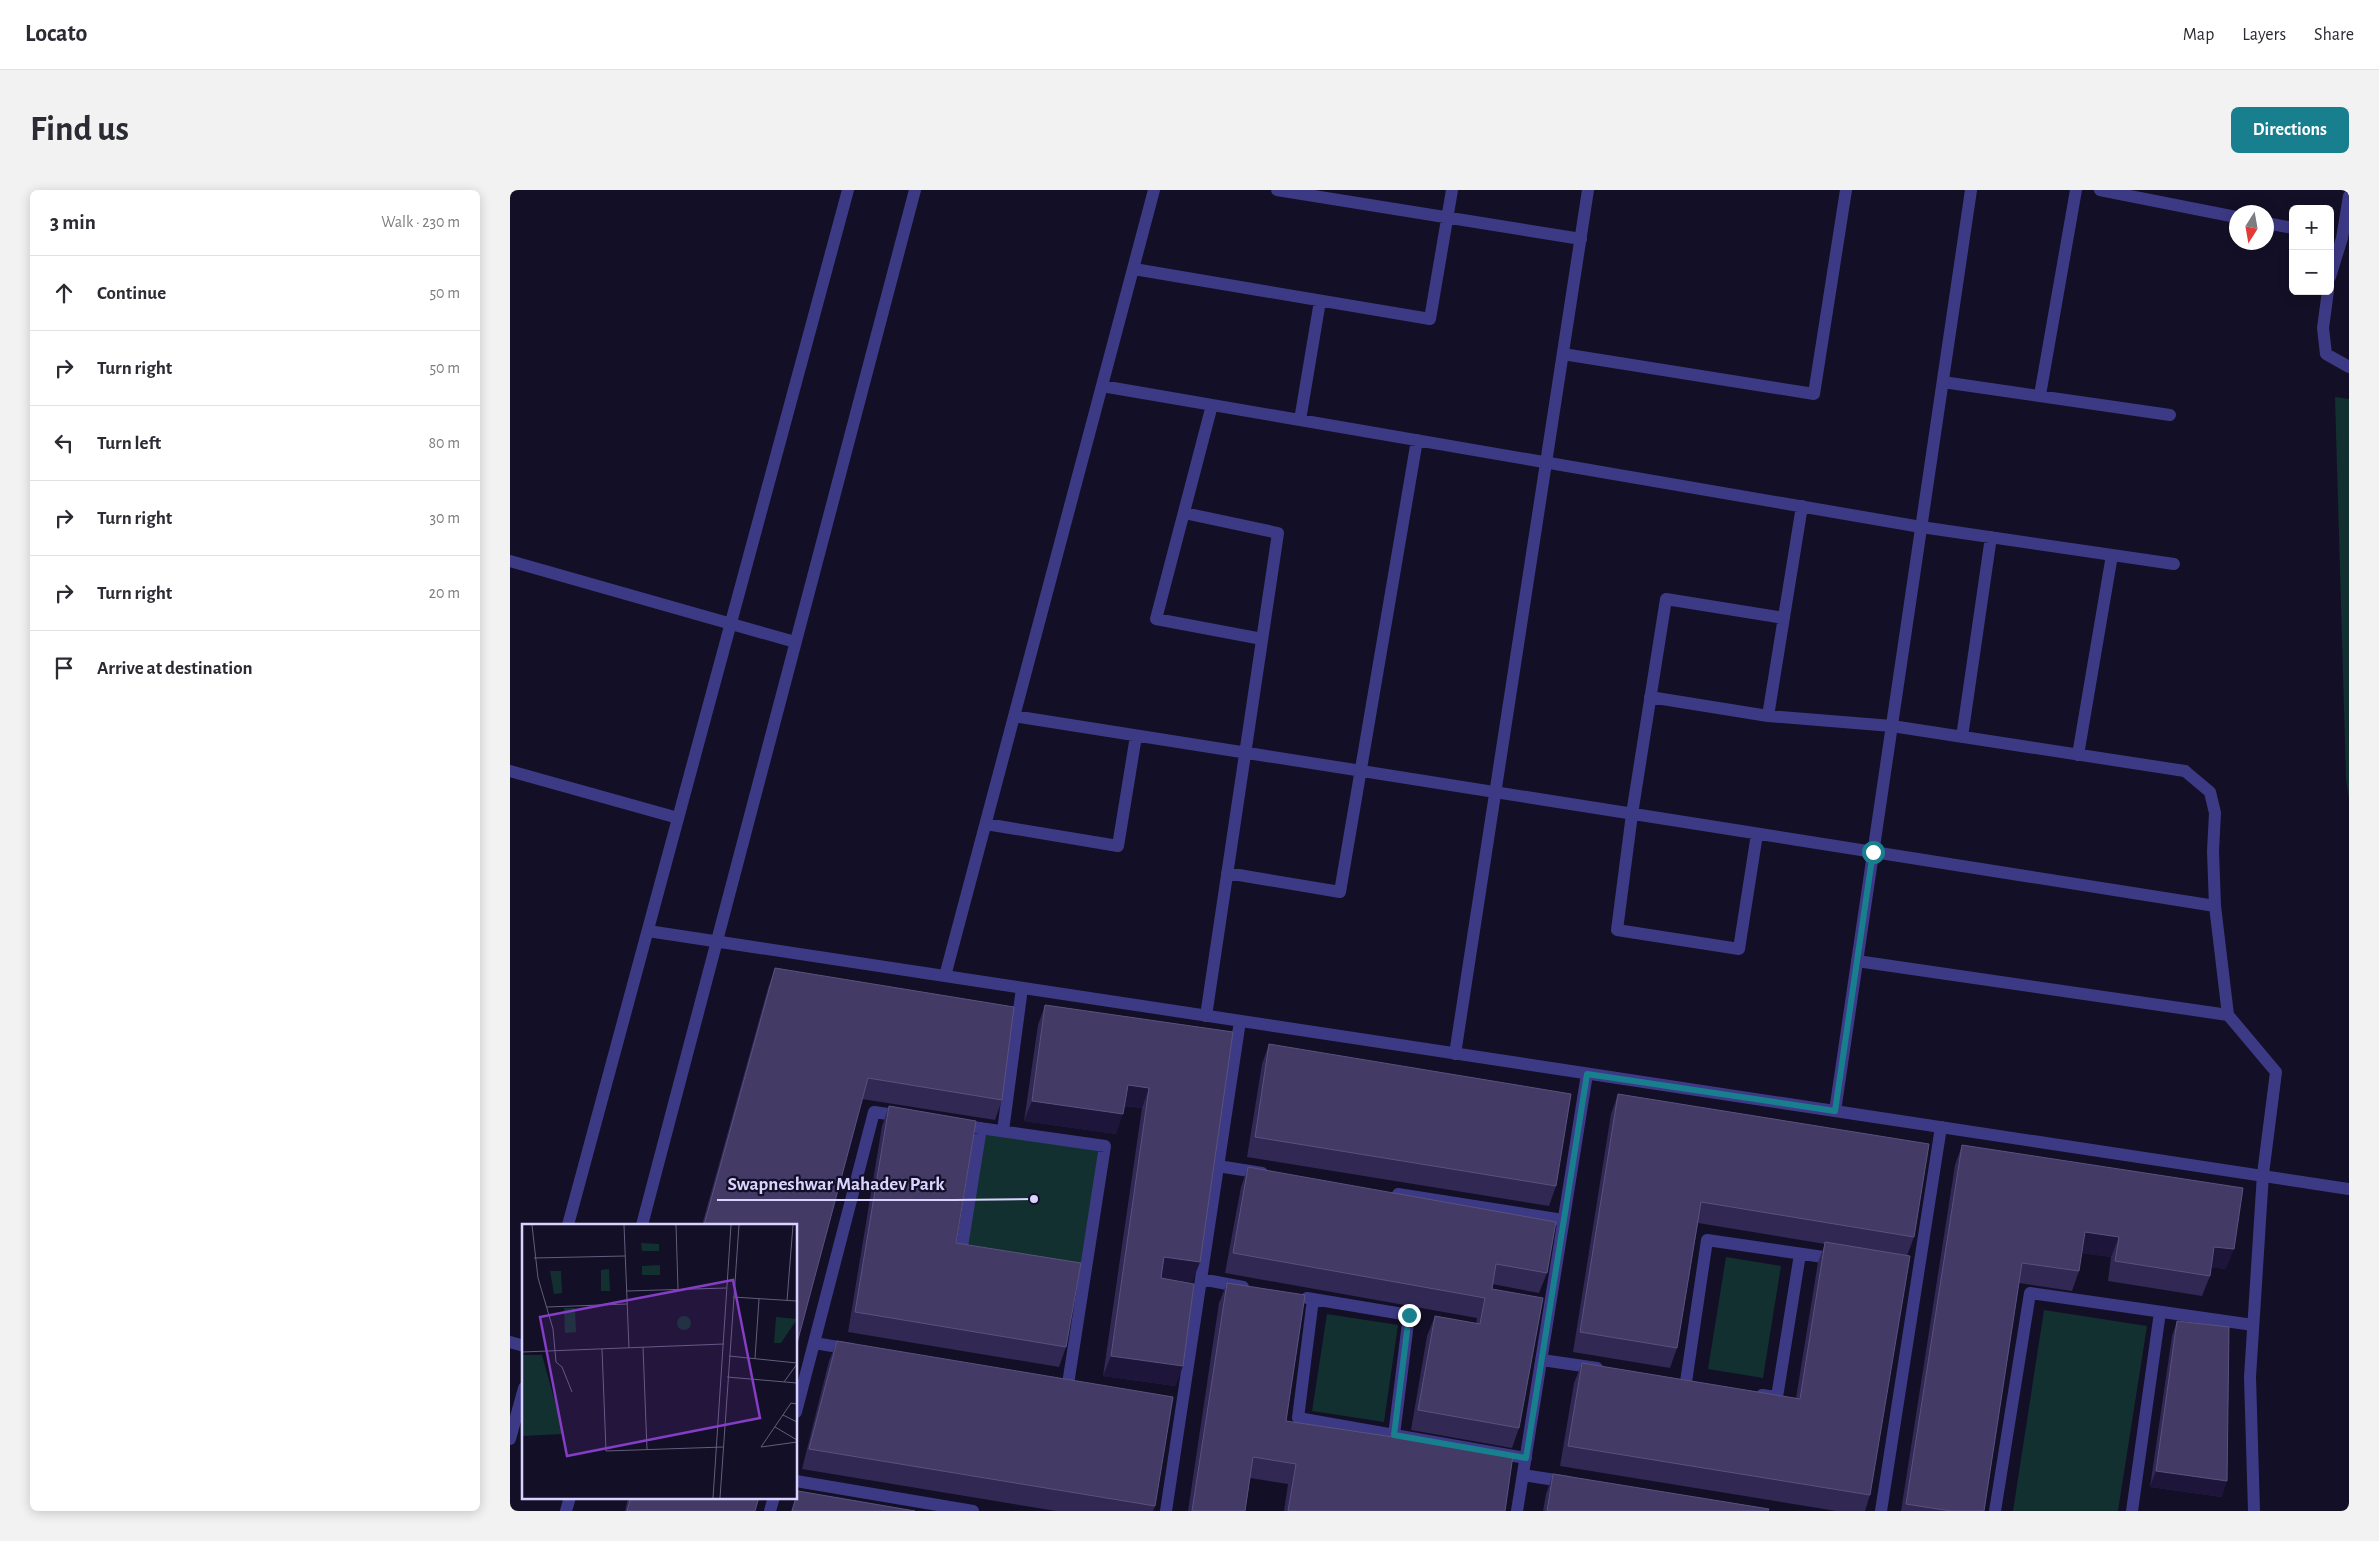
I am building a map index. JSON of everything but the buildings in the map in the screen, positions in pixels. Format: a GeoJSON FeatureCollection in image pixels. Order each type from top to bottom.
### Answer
{"type":"FeatureCollection","features":[{"type":"Feature","properties":{"kind":"street"},"geometry":{"type":"LineString","coordinates":[[568,1224],[848,190]]}},
{"type":"Feature","properties":{"kind":"street"},"geometry":{"type":"LineString","coordinates":[[642,1224],[914,190]]}},
{"type":"Feature","properties":{"kind":"street"},"geometry":{"type":"LineString","coordinates":[[945,976],[1154,190]]}},
{"type":"Feature","properties":{"kind":"street"},"geometry":{"type":"LineString","coordinates":[[1277,190],[1581,239]]}},
{"type":"Feature","properties":{"kind":"street"},"geometry":{"type":"LineString","coordinates":[[1134,269],[1430,319],[1452,190]]}},
{"type":"Feature","properties":{"kind":"street"},"geometry":{"type":"LineString","coordinates":[[1455,1054],[1588,190]]}},
{"type":"Feature","properties":{"kind":"street"},"geometry":{"type":"LineString","coordinates":[[1563,354],[1814,394],[1846,190]]}},
{"type":"Feature","properties":{"kind":"street"},"geometry":{"type":"LineString","coordinates":[[1835,1111],[1971,190]]}},
{"type":"Feature","properties":{"kind":"street"},"geometry":{"type":"LineString","coordinates":[[2040,395],[2076,190]]}},
{"type":"Feature","properties":{"kind":"street"},"geometry":{"type":"LineString","coordinates":[[2100,190],[2229,216]]}},
{"type":"Feature","properties":{"kind":"street"},"geometry":{"type":"LineString","coordinates":[[2334,263],[2349,196]]}},
{"type":"Feature","properties":{"kind":"street"},"geometry":{"type":"LineString","coordinates":[[2274,224],[2289,227]]}},
{"type":"Feature","properties":{"kind":"street"},"geometry":{"type":"LineString","coordinates":[[2327,295],[2323,328],[2326,354],[2349,368]]}},
{"type":"Feature","properties":{"kind":"street"},"geometry":{"type":"LineString","coordinates":[[1300,420],[1320,301]]}},
{"type":"Feature","properties":{"kind":"street"},"geometry":{"type":"LineString","coordinates":[[1943,382],[2170,415]]}},
{"type":"Feature","properties":{"kind":"street"},"geometry":{"type":"LineString","coordinates":[[1102,386],[1922,526],[2174,564]]}},
{"type":"Feature","properties":{"kind":"street"},"geometry":{"type":"LineString","coordinates":[[1212,405],[1156,619],[1262,639]]}},
{"type":"Feature","properties":{"kind":"street"},"geometry":{"type":"LineString","coordinates":[[1227,873],[1340,892],[1417,440]]}},
{"type":"Feature","properties":{"kind":"street"},"geometry":{"type":"LineString","coordinates":[[1768,716],[1802,506]]}},
{"type":"Feature","properties":{"kind":"street"},"geometry":{"type":"LineString","coordinates":[[1184,512],[1278,533],[1206,1016]]}},
{"type":"Feature","properties":{"kind":"street"},"geometry":{"type":"LineString","coordinates":[[1962,737],[1991,537]]}},
{"type":"Feature","properties":{"kind":"street"},"geometry":{"type":"LineString","coordinates":[[2078,755],[2112,555]]}},
{"type":"Feature","properties":{"kind":"street"},"geometry":{"type":"LineString","coordinates":[[510,560],[795,642]]}},
{"type":"Feature","properties":{"kind":"street"},"geometry":{"type":"LineString","coordinates":[[1757,834],[1739,949],[1617,930],[1632,814],[1666,599],[1784,618]]}},
{"type":"Feature","properties":{"kind":"street"},"geometry":{"type":"LineString","coordinates":[[1650,697],[1768,716],[1892,726],[2185,771],[2210,792],[2215,813],[2213,851],[2215,906],[2228,1015],[2276,1072],[2263,1174],[2250,1377],[2254,1511]]}},
{"type":"Feature","properties":{"kind":"street"},"geometry":{"type":"LineString","coordinates":[[1014,716],[2215,906]]}},
{"type":"Feature","properties":{"kind":"street"},"geometry":{"type":"LineString","coordinates":[[986,824],[1118,846],[1136,736]]}},
{"type":"Feature","properties":{"kind":"street"},"geometry":{"type":"LineString","coordinates":[[510,771],[678,818]]}},
{"type":"Feature","properties":{"kind":"street"},"geometry":{"type":"LineString","coordinates":[[648,931],[1587,1074],[2263,1174],[2349,1189]]}},
{"type":"Feature","properties":{"kind":"street"},"geometry":{"type":"LineString","coordinates":[[1857,961],[2228,1015]]}},
{"type":"Feature","properties":{"kind":"street"},"geometry":{"type":"LineString","coordinates":[[1003,1131],[1022,988]]}},
{"type":"Feature","properties":{"kind":"street"},"geometry":{"type":"LineString","coordinates":[[1166,1511],[1177,1401],[1201,1279],[1240,1021]]}},
{"type":"Feature","properties":{"kind":"street"},"geometry":{"type":"LineString","coordinates":[[1517,1511],[1587,1074]]}},
{"type":"Feature","properties":{"kind":"street"},"geometry":{"type":"LineString","coordinates":[[798,1404],[874,1112],[913,1118]]}},
{"type":"Feature","properties":{"kind":"street"},"geometry":{"type":"LineString","coordinates":[[942,1122],[1105,1146],[1081,1270],[1068,1384]]}},
{"type":"Feature","properties":{"kind":"street"},"geometry":{"type":"LineString","coordinates":[[1881,1511],[1913,1270],[1941,1127]]}},
{"type":"Feature","properties":{"kind":"street"},"geometry":{"type":"LineString","coordinates":[[980,1255],[961,1252],[981,1128]]}},
{"type":"Feature","properties":{"kind":"street"},"geometry":{"type":"LineString","coordinates":[[1218,1166],[1277,1175]]}},
{"type":"Feature","properties":{"kind":"street"},"geometry":{"type":"LineString","coordinates":[[1386,1192],[1563,1220]]}},
{"type":"Feature","properties":{"kind":"street"},"geometry":{"type":"LineString","coordinates":[[1686,1382],[1707,1240],[1849,1261]]}},
{"type":"Feature","properties":{"kind":"street"},"geometry":{"type":"LineString","coordinates":[[1750,1393],[1777,1397],[1800,1254]]}},
{"type":"Feature","properties":{"kind":"street"},"geometry":{"type":"LineString","coordinates":[[1201,1279],[1257,1289]]}},
{"type":"Feature","properties":{"kind":"street"},"geometry":{"type":"LineString","coordinates":[[1995,1511],[2030,1293],[2253,1326]]}},
{"type":"Feature","properties":{"kind":"street"},"geometry":{"type":"LineString","coordinates":[[1295,1296],[1409,1315],[1394,1435]]}},
{"type":"Feature","properties":{"kind":"street"},"geometry":{"type":"LineString","coordinates":[[1313,1299],[1298,1418],[1526,1458]]}},
{"type":"Feature","properties":{"kind":"street"},"geometry":{"type":"LineString","coordinates":[[2132,1511],[2160,1312]]}},
{"type":"Feature","properties":{"kind":"street"},"geometry":{"type":"LineString","coordinates":[[814,1343],[863,1351]]}},
{"type":"Feature","properties":{"kind":"street"},"geometry":{"type":"LineString","coordinates":[[1542,1360],[1609,1370]]}},
{"type":"Feature","properties":{"kind":"street"},"geometry":{"type":"LineString","coordinates":[[510,1439],[522,1395]]}},
{"type":"Feature","properties":{"kind":"street"},"geometry":{"type":"LineString","coordinates":[[1523,1475],[1581,1484]]}},
{"type":"Feature","properties":{"kind":"street"},"geometry":{"type":"LineString","coordinates":[[798,1481],[973,1511]]}},
{"type":"Feature","properties":{"kind":"street"},"geometry":{"type":"LineString","coordinates":[[566,1511],[570,1498]]}},
{"type":"Feature","properties":{"kind":"street"},"geometry":{"type":"LineString","coordinates":[[770,1511],[774,1498]]}},
{"type":"Feature","properties":{"kind":"green space"},"geometry":{"type":"Polygon","coordinates":[[[2335,397],[2349,399],[2349,800],[2346,778],[2335,397]]]}},
{"type":"Feature","properties":{"kind":"green space"},"geometry":{"type":"Polygon","coordinates":[[[984,1132],[1101,1149],[1083,1266],[967,1249],[984,1132]]]}},
{"type":"Feature","properties":{"kind":"green space"},"geometry":{"type":"Polygon","coordinates":[[[1726,1257],[1781,1266],[1763,1378],[1708,1369],[1726,1257]]]}},
{"type":"Feature","properties":{"kind":"green space"},"geometry":{"type":"Polygon","coordinates":[[[2044,1310],[2147,1326],[2118,1511],[2013,1511],[2044,1310]]]}},
{"type":"Feature","properties":{"kind":"green space"},"geometry":{"type":"Polygon","coordinates":[[[1327,1314],[1398,1325],[1384,1422],[1312,1411],[1327,1314]]]}},
{"type":"Feature","properties":{"kind":"place","name":"Swapneshwar Mahadev Park"},"geometry":{"type":"Point","coordinates":[1034,1199]}},
{"type":"Feature","properties":{"kind":"route"},"geometry":{"type":"LineString","coordinates":[[1409,1315],[1394,1435],[1526,1458],[1587,1074],[1835,1111],[1873,852]]}}]}
